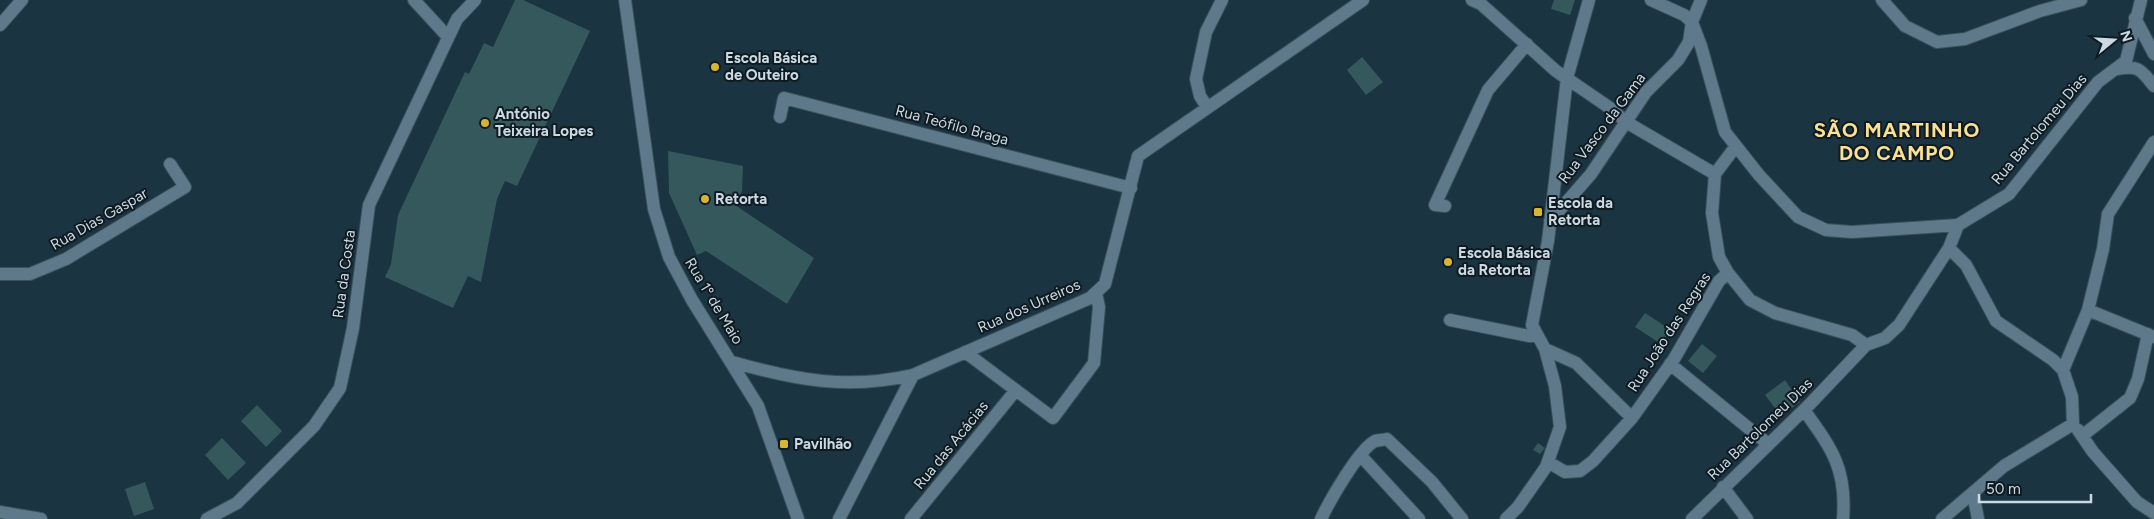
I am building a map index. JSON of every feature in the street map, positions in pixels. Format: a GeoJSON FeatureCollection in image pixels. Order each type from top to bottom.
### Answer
{"type":"FeatureCollection","features":[{"type":"Feature","properties":{"kind":"street"},"geometry":{"type":"LineString","coordinates":[[0,25],[22,0]]}},
{"type":"Feature","properties":{"kind":"street"},"geometry":{"type":"LineString","coordinates":[[414,0],[448,37]]}},
{"type":"Feature","properties":{"kind":"street","name":"Rua da Costa"},"geometry":{"type":"LineString","coordinates":[[207,519],[237,503],[314,426],[340,388],[353,328],[370,205],[457,19],[475,0]]}},
{"type":"Feature","properties":{"kind":"street","name":"Rua 1º de Maio"},"geometry":{"type":"LineString","coordinates":[[625,0],[654,209],[674,266],[692,300],[758,406],[798,519]]}},
{"type":"Feature","properties":{"kind":"street"},"geometry":{"type":"LineString","coordinates":[[1207,107],[1200,96],[1196,79],[1206,32],[1222,0]]}},
{"type":"Feature","properties":{"kind":"street","name":"Rua dos Urreiros"},"geometry":{"type":"LineString","coordinates":[[732,362],[782,376],[847,384],[888,380],[913,375],[1090,298],[1105,284],[1138,156],[1363,0]]}},
{"type":"Feature","properties":{"kind":"street"},"geometry":{"type":"LineString","coordinates":[[1472,0],[1481,4],[1566,78],[1610,108],[1626,122],[1715,174]]}},
{"type":"Feature","properties":{"kind":"street"},"geometry":{"type":"LineString","coordinates":[[1506,519],[1518,507],[1548,462],[1560,428],[1556,386],[1545,350],[1532,325],[1550,221],[1566,78],[1589,0]]}},
{"type":"Feature","properties":{"kind":"street"},"geometry":{"type":"LineString","coordinates":[[1651,0],[1684,15],[1692,22],[1725,132],[1759,175],[1798,217],[1826,230],[1852,232],[1958,225]]}},
{"type":"Feature","properties":{"kind":"street","name":"Rua Vasco da Gama"},"geometry":{"type":"LineString","coordinates":[[1550,221],[1591,174],[1646,92],[1678,60],[1690,42],[1692,22],[1701,0]]}},
{"type":"Feature","properties":{"kind":"street"},"geometry":{"type":"LineString","coordinates":[[1882,0],[1905,26],[1937,42],[1965,39],[2040,11],[2080,0]]}},
{"type":"Feature","properties":{"kind":"street","name":"Rua Bartolomeu Dias"},"geometry":{"type":"LineString","coordinates":[[1692,519],[1804,410],[1866,345],[1885,338],[1899,325],[1949,248],[1958,225],[2009,194],[2098,82],[2126,61],[2135,18],[2141,0]]}},
{"type":"Feature","properties":{"kind":"street"},"geometry":{"type":"LineString","coordinates":[[2135,18],[2154,54]]}},
{"type":"Feature","properties":{"kind":"street"},"geometry":{"type":"LineString","coordinates":[[1446,206],[1434,205],[1488,90],[1527,44]]}},
{"type":"Feature","properties":{"kind":"street"},"geometry":{"type":"LineString","coordinates":[[2115,70],[2132,66],[2143,72],[2154,86]]}},
{"type":"Feature","properties":{"kind":"street","name":"Rua Teófilo Braga"},"geometry":{"type":"LineString","coordinates":[[780,117],[784,98],[1131,188]]}},
{"type":"Feature","properties":{"kind":"street"},"geometry":{"type":"LineString","coordinates":[[2063,370],[2088,310],[2103,249],[2108,214],[2154,142]]}},
{"type":"Feature","properties":{"kind":"street"},"geometry":{"type":"LineString","coordinates":[[1736,146],[1715,174],[1712,213],[1719,257],[1728,273],[1750,300],[1775,313],[1852,335],[1866,345]]}},
{"type":"Feature","properties":{"kind":"street","name":"Rua Dias Gaspar"},"geometry":{"type":"LineString","coordinates":[[0,274],[30,274],[66,259],[185,187],[170,164]]}},
{"type":"Feature","properties":{"kind":"street"},"geometry":{"type":"LineString","coordinates":[[1949,248],[1966,265],[1996,321],[2053,360],[2063,370],[2072,398],[2073,424],[2093,452],[2137,502],[2154,513]]}},
{"type":"Feature","properties":{"kind":"street","name":"Rua João das Regras"},"geometry":{"type":"LineString","coordinates":[[1548,462],[1565,472],[1580,471],[1593,461],[1632,418],[1670,364],[1719,281],[1728,273]]}},
{"type":"Feature","properties":{"kind":"street"},"geometry":{"type":"LineString","coordinates":[[965,352],[1053,418],[1094,363],[1099,307],[1096,293]]}},
{"type":"Feature","properties":{"kind":"street"},"geometry":{"type":"LineString","coordinates":[[2082,436],[2130,398],[2151,336],[2088,310]]}},
{"type":"Feature","properties":{"kind":"street"},"geometry":{"type":"LineString","coordinates":[[1450,320],[1538,336]]}},
{"type":"Feature","properties":{"kind":"street"},"geometry":{"type":"LineString","coordinates":[[1545,350],[1576,363],[1632,418]]}},
{"type":"Feature","properties":{"kind":"street"},"geometry":{"type":"LineString","coordinates":[[1670,364],[1768,444]]}},
{"type":"Feature","properties":{"kind":"street"},"geometry":{"type":"LineString","coordinates":[[839,519],[913,375]]}},
{"type":"Feature","properties":{"kind":"street","name":"Rua das Acácias"},"geometry":{"type":"LineString","coordinates":[[911,519],[1016,390]]}},
{"type":"Feature","properties":{"kind":"street"},"geometry":{"type":"LineString","coordinates":[[1804,410],[1826,440],[1840,471],[1845,496],[1843,519]]}},
{"type":"Feature","properties":{"kind":"street"},"geometry":{"type":"LineString","coordinates":[[1942,519],[2004,466],[2073,424]]}},
{"type":"Feature","properties":{"kind":"street"},"geometry":{"type":"LineString","coordinates":[[1321,519],[1332,495],[1368,447],[1376,440],[1386,439],[1432,482],[1462,519]]}},
{"type":"Feature","properties":{"kind":"street"},"geometry":{"type":"LineString","coordinates":[[1361,456],[1419,519]]}},
{"type":"Feature","properties":{"kind":"street"},"geometry":{"type":"LineString","coordinates":[[1723,487],[1748,519]]}},
{"type":"Feature","properties":{"kind":"street"},"geometry":{"type":"LineString","coordinates":[[1973,492],[1978,519]]}},
{"type":"Feature","properties":{"kind":"street"},"geometry":{"type":"LineString","coordinates":[[0,512],[41,519]]}},
{"type":"Feature","properties":{"kind":"building"},"geometry":{"type":"Polygon","coordinates":[[[515,0],[523,0],[590,31],[517,186],[505,181],[497,199],[481,282],[468,276],[453,308],[385,277],[391,264],[398,215],[465,72],[469,74],[484,43],[493,47],[515,0]]]}},
{"type":"Feature","properties":{"kind":"building"},"geometry":{"type":"Polygon","coordinates":[[[1554,0],[1575,0],[1570,15],[1551,9],[1554,0]]]}},
{"type":"Feature","properties":{"kind":"building"},"geometry":{"type":"Polygon","coordinates":[[[1362,57],[1383,82],[1366,95],[1347,70],[1362,57]]]}},
{"type":"Feature","properties":{"kind":"building"},"geometry":{"type":"Polygon","coordinates":[[[668,151],[743,166],[742,191],[735,205],[814,258],[787,304],[706,251],[697,255],[669,193],[668,151]]]}},
{"type":"Feature","properties":{"kind":"building"},"geometry":{"type":"Polygon","coordinates":[[[1645,313],[1671,330],[1661,344],[1635,327],[1645,313]]]}},
{"type":"Feature","properties":{"kind":"building"},"geometry":{"type":"Polygon","coordinates":[[[1702,344],[1717,356],[1703,373],[1688,361],[1702,344]]]}},
{"type":"Feature","properties":{"kind":"building"},"geometry":{"type":"Polygon","coordinates":[[[1785,380],[1800,402],[1781,416],[1765,395],[1785,380]]]}},
{"type":"Feature","properties":{"kind":"building"},"geometry":{"type":"Polygon","coordinates":[[[257,405],[282,431],[266,447],[241,421],[257,405]]]}},
{"type":"Feature","properties":{"kind":"building"},"geometry":{"type":"Polygon","coordinates":[[[222,438],[246,463],[228,480],[205,455],[222,438]]]}},
{"type":"Feature","properties":{"kind":"building"},"geometry":{"type":"Polygon","coordinates":[[[1538,443],[1545,448],[1540,454],[1533,450],[1538,443]]]}},
{"type":"Feature","properties":{"kind":"building"},"geometry":{"type":"Polygon","coordinates":[[[145,482],[154,509],[134,516],[125,489],[145,482]]]}},
{"type":"Feature","properties":{"kind":"place","name":"Escola Básica de Outeiro"},"geometry":{"type":"Point","coordinates":[715,67]}},
{"type":"Feature","properties":{"kind":"place","name":"António Teixeira Lopes"},"geometry":{"type":"Point","coordinates":[485,123]}},
{"type":"Feature","properties":{"kind":"place","name":"Retorta"},"geometry":{"type":"Point","coordinates":[705,199]}},
{"type":"Feature","properties":{"kind":"place","name":"Escola da Retorta"},"geometry":{"type":"Point","coordinates":[1538,212]}},
{"type":"Feature","properties":{"kind":"place","name":"Escola Básica da Retorta"},"geometry":{"type":"Point","coordinates":[1448,262]}},
{"type":"Feature","properties":{"kind":"place","name":"Pavilhão"},"geometry":{"type":"Point","coordinates":[784,444]}},
{"type":"Feature","properties":{"kind":"district","name":"SÃO MARTINHO DO CAMPO"},"geometry":{"type":"Point","coordinates":[1897,142]}}]}
